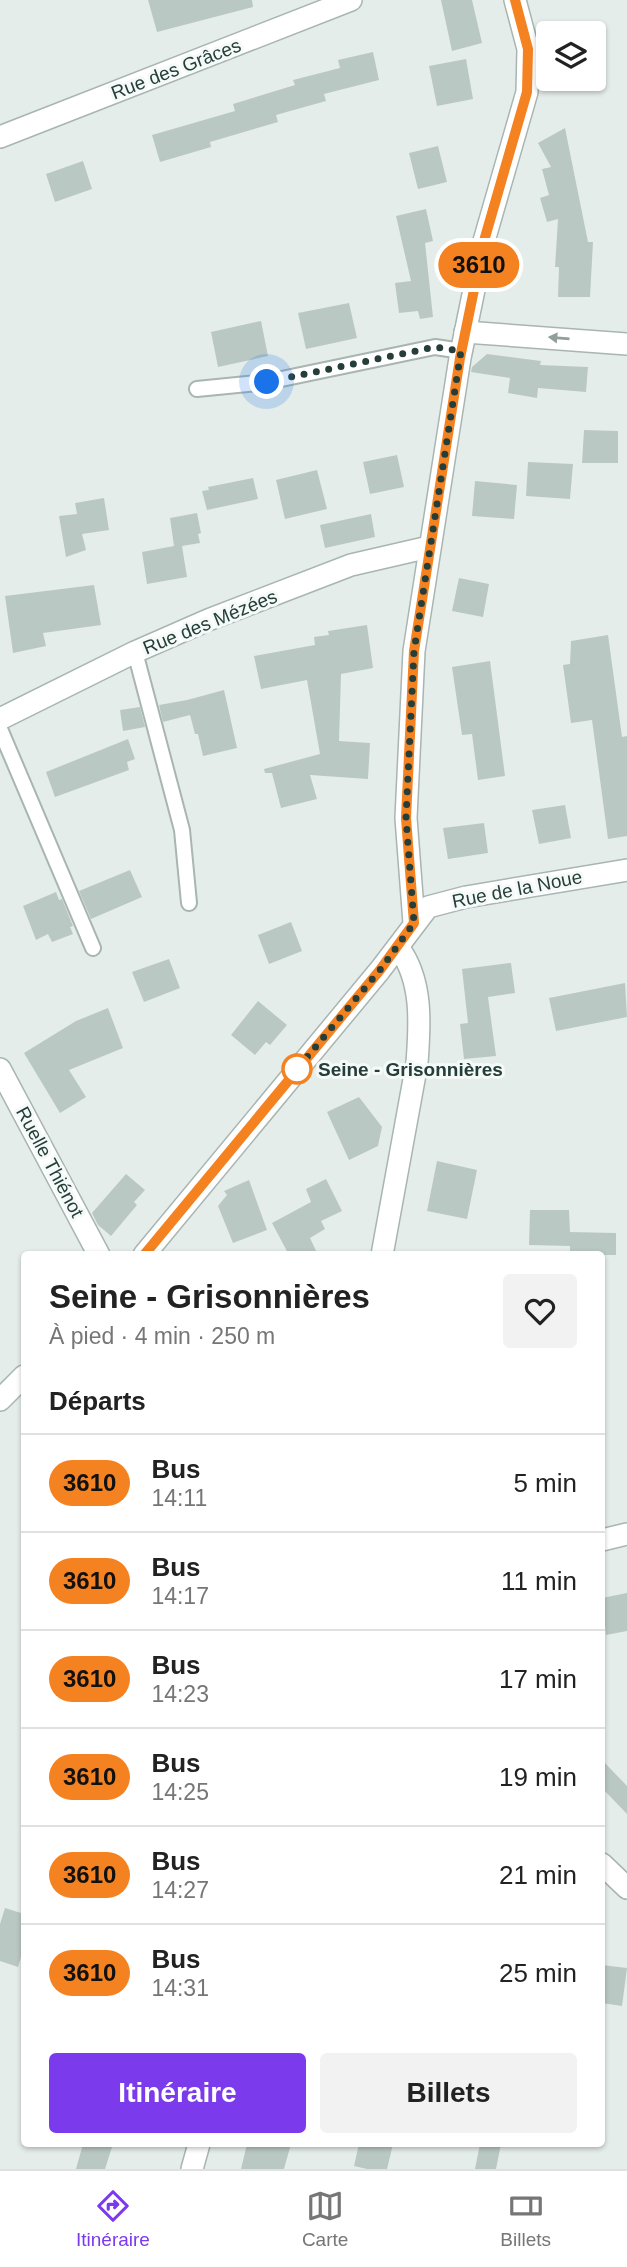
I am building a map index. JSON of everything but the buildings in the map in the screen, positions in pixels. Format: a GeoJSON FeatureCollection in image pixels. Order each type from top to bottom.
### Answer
{"type":"FeatureCollection","features":[{"type":"Feature","properties":{"kind":"street","name":"Rue des Grâces"},"geometry":{"type":"LineString","coordinates":[[0,137],[351,0]]}},
{"type":"Feature","properties":{"kind":"street"},"geometry":{"type":"LineString","coordinates":[[147,1251],[398,947],[414,923],[406,818],[414,651],[463,341],[484,241],[527,92],[528,49],[515,0]]}},
{"type":"Feature","properties":{"kind":"street"},"geometry":{"type":"LineString","coordinates":[[463,341],[627,344]]}},
{"type":"Feature","properties":{"kind":"street","name":"Rue des Mézées"},"geometry":{"type":"LineString","coordinates":[[0,719],[135,652],[208,620],[351,565],[429,547]]}},
{"type":"Feature","properties":{"kind":"street","name":"Rue de la Noue"},"geometry":{"type":"LineString","coordinates":[[414,923],[428,907],[466,897],[627,870]]}},
{"type":"Feature","properties":{"kind":"street"},"geometry":{"type":"LineString","coordinates":[[383,1251],[419,1040],[415,983],[407,959],[398,947]]}},
{"type":"Feature","properties":{"kind":"street","name":"Ruelle Thiénot"},"geometry":{"type":"LineString","coordinates":[[0,1069],[97,1251]]}},
{"type":"Feature","properties":{"kind":"street"},"geometry":{"type":"LineString","coordinates":[[0,1400],[21,1379]]}},
{"type":"Feature","properties":{"kind":"street"},"geometry":{"type":"LineString","coordinates":[[605,1539],[627,1534]]}},
{"type":"Feature","properties":{"kind":"street"},"geometry":{"type":"LineString","coordinates":[[605,1867],[627,1888]]}},
{"type":"Feature","properties":{"kind":"street"},"geometry":{"type":"LineString","coordinates":[[192,2169],[198,2147]]}},
{"type":"Feature","properties":{"kind":"lane"},"geometry":{"type":"LineString","coordinates":[[197,389],[267,382],[463,341]]}},
{"type":"Feature","properties":{"kind":"lane"},"geometry":{"type":"LineString","coordinates":[[135,652],[182,830],[189,903]]}},
{"type":"Feature","properties":{"kind":"lane"},"geometry":{"type":"LineString","coordinates":[[0,729],[93,948]]}},
{"type":"Feature","properties":{"kind":"bus line","name":"3610"},"geometry":{"type":"LineString","coordinates":[[147,1251],[380,970],[414,923],[406,818],[414,651],[460,358],[484,241],[527,92],[528,49],[515,0]]}},
{"type":"Feature","properties":{"kind":"place","name":"Seine - Grisonnières"},"geometry":{"type":"Point","coordinates":[297,1069]}},
{"type":"Feature","properties":{"kind":"route"},"geometry":{"type":"LineString","coordinates":[[267,382],[435,347],[461,351],[414,651],[406,818],[414,923],[380,970],[297,1069]]}}]}
